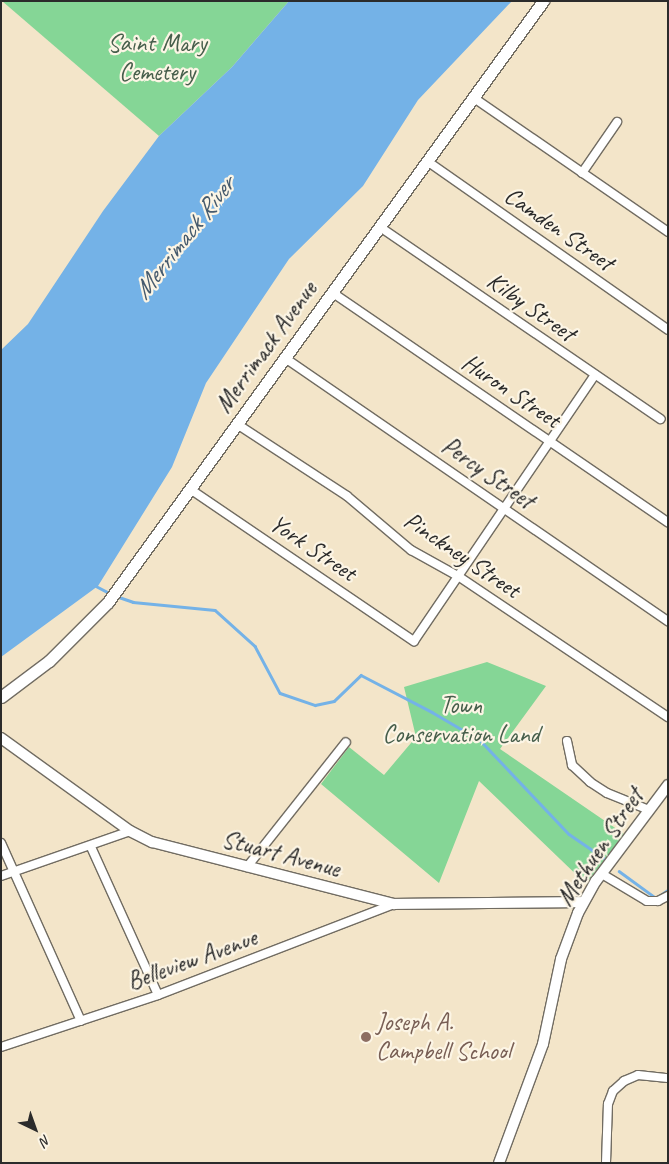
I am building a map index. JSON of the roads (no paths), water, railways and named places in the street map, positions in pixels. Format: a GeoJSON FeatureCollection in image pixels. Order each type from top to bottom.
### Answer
{"type":"FeatureCollection","features":[{"type":"Feature","properties":{"kind":"main road","name":"Merrimack Avenue"},"geometry":{"type":"LineString","coordinates":[[1,697],[49,660],[108,602],[543,1]]}},
{"type":"Feature","properties":{"kind":"street"},"geometry":{"type":"LineString","coordinates":[[474,98],[668,232]]}},
{"type":"Feature","properties":{"kind":"street"},"geometry":{"type":"LineString","coordinates":[[582,173],[617,122]]}},
{"type":"Feature","properties":{"kind":"street","name":"Camden Street"},"geometry":{"type":"LineString","coordinates":[[427,161],[668,330]]}},
{"type":"Feature","properties":{"kind":"street","name":"Kilby Street"},"geometry":{"type":"LineString","coordinates":[[380,227],[660,420]]}},
{"type":"Feature","properties":{"kind":"street","name":"Huron Street"},"geometry":{"type":"LineString","coordinates":[[332,293],[668,522]]}},
{"type":"Feature","properties":{"kind":"street","name":"Percy Street"},"geometry":{"type":"LineString","coordinates":[[285,358],[668,621]]}},
{"type":"Feature","properties":{"kind":"street"},"geometry":{"type":"LineString","coordinates":[[458,576],[595,375]]}},
{"type":"Feature","properties":{"kind":"street","name":"Pinckney Street"},"geometry":{"type":"LineString","coordinates":[[237,424],[347,496],[411,550],[458,576],[668,717]]}},
{"type":"Feature","properties":{"kind":"street","name":"York Street"},"geometry":{"type":"LineString","coordinates":[[190,489],[414,641],[458,576]]}},
{"type":"Feature","properties":{"kind":"street","name":"Stuart Avenue"},"geometry":{"type":"LineString","coordinates":[[1,738],[130,831],[152,842],[394,904],[583,902]]}},
{"type":"Feature","properties":{"kind":"street"},"geometry":{"type":"LineString","coordinates":[[567,741],[572,765],[590,782],[607,793],[649,810]]}},
{"type":"Feature","properties":{"kind":"street"},"geometry":{"type":"LineString","coordinates":[[247,867],[346,742]]}},
{"type":"Feature","properties":{"kind":"street","name":"Methuen Street"},"geometry":{"type":"LineString","coordinates":[[499,1163],[543,1043],[564,952],[583,902],[668,785]]}},
{"type":"Feature","properties":{"kind":"street"},"geometry":{"type":"LineString","coordinates":[[1,876],[91,847],[130,831]]}},
{"type":"Feature","properties":{"kind":"street"},"geometry":{"type":"LineString","coordinates":[[1,844],[81,1021]]}},
{"type":"Feature","properties":{"kind":"street"},"geometry":{"type":"LineString","coordinates":[[91,847],[158,994]]}},
{"type":"Feature","properties":{"kind":"street"},"geometry":{"type":"LineString","coordinates":[[602,874],[647,901],[658,901],[668,896]]}},
{"type":"Feature","properties":{"kind":"street","name":"Belleview Avenue"},"geometry":{"type":"LineString","coordinates":[[2,1046],[158,994],[394,904]]}},
{"type":"Feature","properties":{"kind":"street"},"geometry":{"type":"LineString","coordinates":[[606,1163],[608,1104],[613,1091],[624,1081],[638,1075],[668,1078]]}},
{"type":"Feature","properties":{"kind":"water","name":"Merrimack River"},"geometry":{"type":"Polygon","coordinates":[[[289,1],[512,1],[418,100],[363,186],[289,259],[206,383],[172,467],[98,586],[1,657],[1,350],[28,324],[103,211],[159,136],[232,67],[289,1]]]}},
{"type":"Feature","properties":{"kind":"waterway"},"geometry":{"type":"LineString","coordinates":[[96,586],[111,594]]}},
{"type":"Feature","properties":{"kind":"waterway"},"geometry":{"type":"LineString","coordinates":[[116,596],[133,602],[215,610],[255,646],[280,693],[315,705],[334,701],[361,675],[432,712],[480,740],[569,834],[604,858]]}},
{"type":"Feature","properties":{"kind":"waterway"},"geometry":{"type":"LineString","coordinates":[[619,871],[656,898],[668,890]]}},
{"type":"Feature","properties":{"kind":"place","name":"Joseph A. Campbell School"},"geometry":{"type":"Point","coordinates":[366,1037]}},
{"type":"Feature","properties":{"kind":"park label","name":"Saint Mary Cemetery"},"geometry":{"type":"Point","coordinates":[157,58]}},
{"type":"Feature","properties":{"kind":"park label","name":"Town Conservation Land"},"geometry":{"type":"Point","coordinates":[461,720]}}]}
